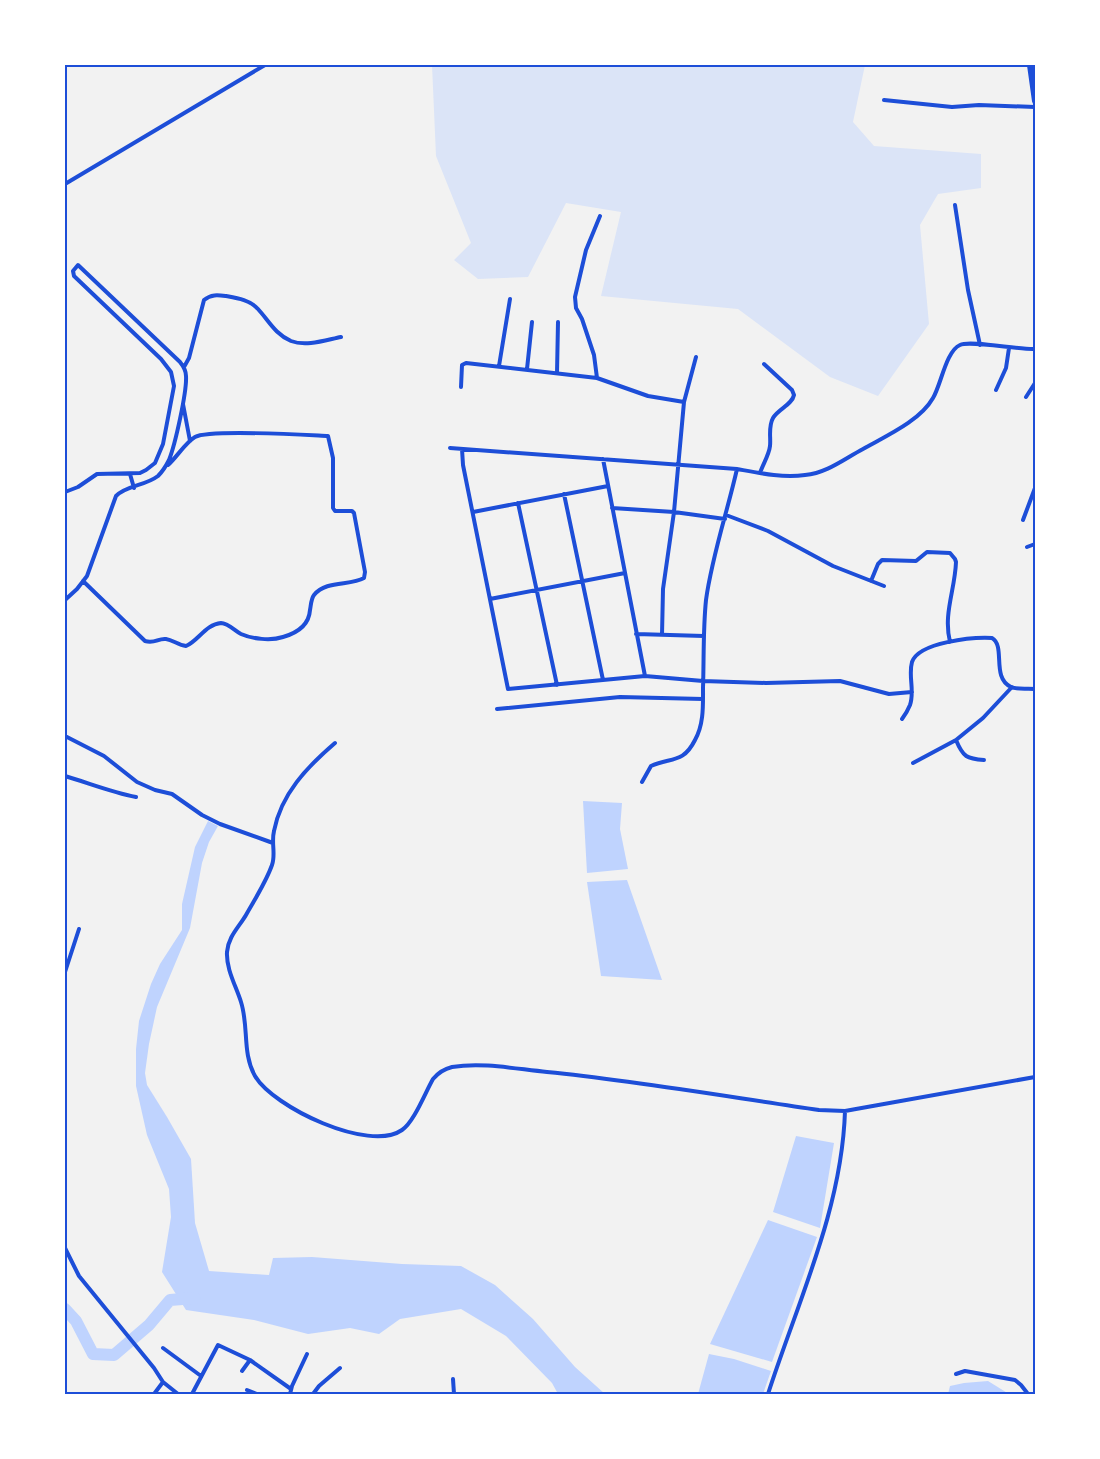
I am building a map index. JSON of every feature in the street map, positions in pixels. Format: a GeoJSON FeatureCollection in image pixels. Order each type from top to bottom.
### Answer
{"type":"FeatureCollection","features":[{"type":"Feature","properties":{"kind":"highway"},"geometry":{"type":"LineString","coordinates":[[1030,65],[1035,101]]}},
{"type":"Feature","properties":{"kind":"street"},"geometry":{"type":"LineString","coordinates":[[65,184],[265,65]]}},
{"type":"Feature","properties":{"kind":"street"},"geometry":{"type":"LineString","coordinates":[[884,100],[952,108],[979,105],[1035,107]]}},
{"type":"Feature","properties":{"kind":"street"},"geometry":{"type":"LineString","coordinates":[[955,205],[968,290],[980,344]]}},
{"type":"Feature","properties":{"kind":"street"},"geometry":{"type":"LineString","coordinates":[[597,378],[594,355],[582,319],[576,308],[575,297],[584,256],[600,216]]}},
{"type":"Feature","properties":{"kind":"street"},"geometry":{"type":"LineString","coordinates":[[65,492],[78,487],[97,474],[131,478],[153,465],[159,457],[163,444],[174,389],[173,376],[161,359],[74,276],[78,265],[184,367],[186,378],[183,402],[171,454],[166,466]]}},
{"type":"Feature","properties":{"kind":"street"},"geometry":{"type":"LineString","coordinates":[[184,367],[189,358],[204,300],[215,295],[250,302],[274,329],[292,341],[305,343],[341,337]]}},
{"type":"Feature","properties":{"kind":"street"},"geometry":{"type":"LineString","coordinates":[[499,366],[510,299]]}},
{"type":"Feature","properties":{"kind":"street"},"geometry":{"type":"LineString","coordinates":[[527,369],[532,322]]}},
{"type":"Feature","properties":{"kind":"street"},"geometry":{"type":"LineString","coordinates":[[556,373],[558,322]]}},
{"type":"Feature","properties":{"kind":"street"},"geometry":{"type":"LineString","coordinates":[[450,448],[737,469],[790,476],[806,475],[821,472],[832,467],[893,433],[920,414],[937,392],[950,355],[961,344],[1035,349]]}},
{"type":"Feature","properties":{"kind":"street"},"geometry":{"type":"LineString","coordinates":[[996,390],[1006,368],[1009,348]]}},
{"type":"Feature","properties":{"kind":"street"},"geometry":{"type":"LineString","coordinates":[[662,635],[665,568],[674,512],[684,402],[696,357]]}},
{"type":"Feature","properties":{"kind":"street"},"geometry":{"type":"LineString","coordinates":[[461,387],[464,363],[597,378],[648,396],[684,402]]}},
{"type":"Feature","properties":{"kind":"street"},"geometry":{"type":"LineString","coordinates":[[760,473],[769,450],[772,419],[783,407],[793,400],[794,395],[792,390],[764,364]]}},
{"type":"Feature","properties":{"kind":"street"},"geometry":{"type":"LineString","coordinates":[[1026,397],[1035,383]]}},
{"type":"Feature","properties":{"kind":"street"},"geometry":{"type":"LineString","coordinates":[[183,402],[190,441]]}},
{"type":"Feature","properties":{"kind":"street"},"geometry":{"type":"LineString","coordinates":[[65,600],[83,581],[90,568],[114,500],[118,494],[152,480],[178,456],[190,441],[198,436],[212,434],[328,436],[333,458],[333,508],[335,511],[352,511],[354,513],[365,572],[364,578],[337,583],[314,594],[308,620],[298,631],[276,639],[249,636],[220,623],[202,632],[186,646],[166,639],[154,642],[144,640],[83,581]]}},
{"type":"Feature","properties":{"kind":"street"},"geometry":{"type":"LineString","coordinates":[[462,448],[463,465],[508,689],[645,676],[703,681],[766,683],[831,681],[847,682],[889,694],[912,692]]}},
{"type":"Feature","properties":{"kind":"street"},"geometry":{"type":"LineString","coordinates":[[603,460],[645,676]]}},
{"type":"Feature","properties":{"kind":"street"},"geometry":{"type":"LineString","coordinates":[[642,782],[652,766],[681,758],[694,742],[701,724],[708,587],[737,469]]}},
{"type":"Feature","properties":{"kind":"street"},"geometry":{"type":"LineString","coordinates":[[131,478],[134,488]]}},
{"type":"Feature","properties":{"kind":"street"},"geometry":{"type":"LineString","coordinates":[[473,512],[608,486]]}},
{"type":"Feature","properties":{"kind":"street"},"geometry":{"type":"LineString","coordinates":[[1023,520],[1035,488]]}},
{"type":"Feature","properties":{"kind":"street"},"geometry":{"type":"LineString","coordinates":[[564,494],[602,680]]}},
{"type":"Feature","properties":{"kind":"street"},"geometry":{"type":"LineString","coordinates":[[518,503],[557,685]]}},
{"type":"Feature","properties":{"kind":"street"},"geometry":{"type":"LineString","coordinates":[[612,508],[726,517],[768,531],[833,566],[884,586]]}},
{"type":"Feature","properties":{"kind":"street"},"geometry":{"type":"LineString","coordinates":[[1027,547],[1035,544]]}},
{"type":"Feature","properties":{"kind":"street"},"geometry":{"type":"LineString","coordinates":[[871,581],[878,564],[882,560],[916,561],[930,551],[950,553],[956,562],[947,619],[950,642]]}},
{"type":"Feature","properties":{"kind":"street"},"geometry":{"type":"LineString","coordinates":[[490,599],[624,573]]}},
{"type":"Feature","properties":{"kind":"street"},"geometry":{"type":"LineString","coordinates":[[636,634],[704,636]]}},
{"type":"Feature","properties":{"kind":"street"},"geometry":{"type":"LineString","coordinates":[[902,719],[909,708],[912,692],[912,666],[915,656],[927,648],[950,642],[985,638],[994,639],[998,647],[1001,673],[1006,683],[1012,687],[1035,689]]}},
{"type":"Feature","properties":{"kind":"street"},"geometry":{"type":"LineString","coordinates":[[913,763],[956,740],[982,718],[1012,687]]}},
{"type":"Feature","properties":{"kind":"street"},"geometry":{"type":"LineString","coordinates":[[497,709],[620,697],[703,699]]}},
{"type":"Feature","properties":{"kind":"street"},"geometry":{"type":"LineString","coordinates":[[65,736],[104,756],[137,782],[155,790],[172,794],[202,815],[220,824],[273,843]]}},
{"type":"Feature","properties":{"kind":"street"},"geometry":{"type":"LineString","coordinates":[[956,740],[967,757],[984,760]]}},
{"type":"Feature","properties":{"kind":"street"},"geometry":{"type":"LineString","coordinates":[[335,743],[310,766],[294,785],[274,830],[272,864],[246,915],[229,941],[227,950],[228,961],[242,1003],[250,1066],[263,1087],[277,1099],[305,1115],[348,1132],[367,1136],[388,1137],[396,1134],[408,1125],[433,1079],[439,1073],[452,1068],[481,1066],[569,1074],[819,1110],[845,1111],[1035,1076]]}},
{"type":"Feature","properties":{"kind":"street"},"geometry":{"type":"LineString","coordinates":[[65,776],[93,784],[108,791],[136,797]]}},
{"type":"Feature","properties":{"kind":"street"},"geometry":{"type":"LineString","coordinates":[[65,972],[79,929]]}},
{"type":"Feature","properties":{"kind":"street"},"geometry":{"type":"LineString","coordinates":[[768,1394],[820,1246],[837,1180],[844,1133],[845,1111]]}},
{"type":"Feature","properties":{"kind":"street"},"geometry":{"type":"LineString","coordinates":[[65,1248],[80,1276],[154,1368],[163,1382],[178,1394]]}},
{"type":"Feature","properties":{"kind":"street"},"geometry":{"type":"LineString","coordinates":[[192,1394],[218,1345],[250,1360],[291,1392],[307,1354]]}},
{"type":"Feature","properties":{"kind":"street"},"geometry":{"type":"LineString","coordinates":[[163,1348],[201,1376]]}},
{"type":"Feature","properties":{"kind":"street"},"geometry":{"type":"LineString","coordinates":[[242,1371],[250,1360]]}},
{"type":"Feature","properties":{"kind":"street"},"geometry":{"type":"LineString","coordinates":[[312,1394],[340,1368]]}},
{"type":"Feature","properties":{"kind":"street"},"geometry":{"type":"LineString","coordinates":[[956,1374],[965,1372],[1015,1380],[1028,1394]]}},
{"type":"Feature","properties":{"kind":"street"},"geometry":{"type":"LineString","coordinates":[[452,1379],[454,1394]]}},
{"type":"Feature","properties":{"kind":"street"},"geometry":{"type":"LineString","coordinates":[[154,1394],[163,1382]]}},
{"type":"Feature","properties":{"kind":"street"},"geometry":{"type":"LineString","coordinates":[[247,1390],[257,1394]]}},
{"type":"Feature","properties":{"kind":"shaded area"},"geometry":{"type":"Polygon","coordinates":[[[432,65],[865,65],[853,122],[874,146],[981,154],[981,188],[938,194],[920,225],[929,324],[878,396],[830,377],[738,309],[601,296],[621,212],[566,203],[528,277],[478,279],[454,260],[471,243],[436,156],[432,65]]]}},
{"type":"Feature","properties":{"kind":"water"},"geometry":{"type":"Polygon","coordinates":[[[583,801],[622,803],[620,829],[628,869],[587,873],[583,801]]]}},
{"type":"Feature","properties":{"kind":"water"},"geometry":{"type":"Polygon","coordinates":[[[208,821],[218,826],[209,842],[202,863],[190,928],[157,1007],[145,1073],[147,1085],[191,1159],[195,1223],[209,1271],[269,1275],[273,1258],[312,1257],[402,1264],[461,1266],[495,1285],[533,1319],[575,1367],[605,1394],[558,1394],[552,1383],[506,1336],[461,1309],[400,1319],[379,1334],[350,1328],[308,1334],[254,1320],[186,1310],[162,1272],[171,1217],[169,1189],[147,1135],[136,1086],[136,1049],[139,1021],[151,984],[160,964],[182,930],[182,904],[195,847],[208,821]]]}},
{"type":"Feature","properties":{"kind":"water"},"geometry":{"type":"Polygon","coordinates":[[[627,880],[662,980],[601,976],[587,882],[627,880]]]}},
{"type":"Feature","properties":{"kind":"water"},"geometry":{"type":"Polygon","coordinates":[[[796,1136],[834,1143],[820,1228],[773,1212],[796,1136]]]}},
{"type":"Feature","properties":{"kind":"water"},"geometry":{"type":"Polygon","coordinates":[[[768,1220],[817,1237],[772,1362],[710,1344],[768,1220]]]}},
{"type":"Feature","properties":{"kind":"water"},"geometry":{"type":"Polygon","coordinates":[[[709,1354],[734,1359],[771,1371],[763,1394],[698,1394],[709,1354]]]}},
{"type":"Feature","properties":{"kind":"water"},"geometry":{"type":"Polygon","coordinates":[[[988,1381],[1009,1394],[948,1394],[950,1386],[988,1381]]]}},
{"type":"Feature","properties":{"kind":"waterway"},"geometry":{"type":"LineString","coordinates":[[65,1309],[76,1321],[93,1354],[114,1355],[149,1325],[170,1300],[195,1298]]}}]}
